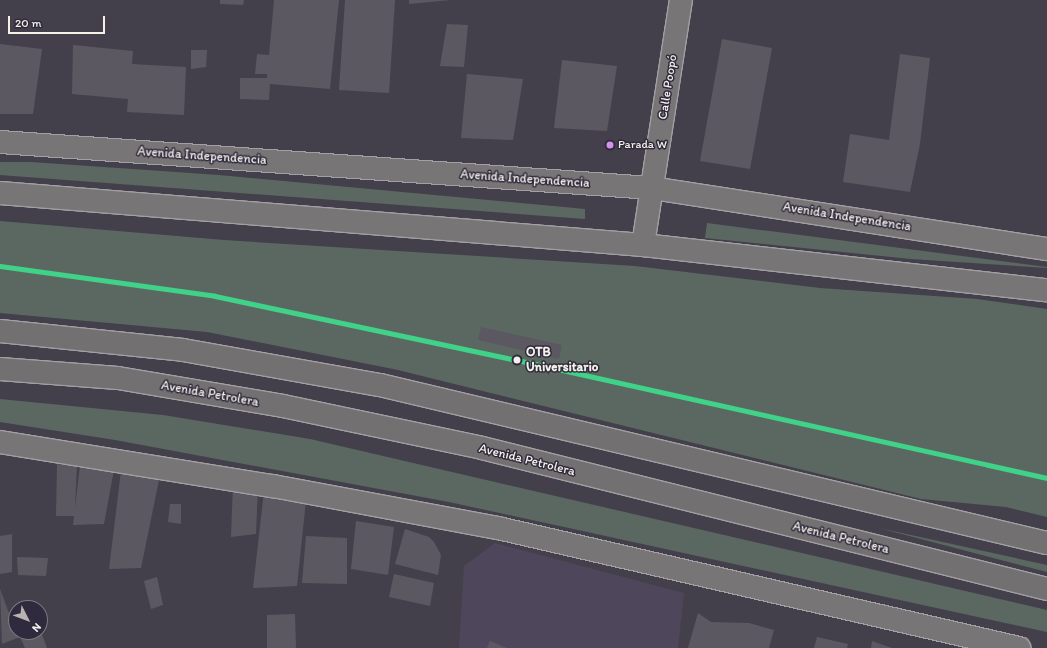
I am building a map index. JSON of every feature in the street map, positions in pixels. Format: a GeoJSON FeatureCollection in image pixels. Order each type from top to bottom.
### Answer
{"type":"FeatureCollection","features":[{"type":"Feature","properties":{"kind":"highway"},"geometry":{"type":"LineString","coordinates":[[0,331],[182,350],[380,385],[1047,543]]}},
{"type":"Feature","properties":{"kind":"highway","name":"Avenida Petrolera"},"geometry":{"type":"LineString","coordinates":[[0,369],[118,378],[299,409],[482,448],[1047,589]]}},
{"type":"Feature","properties":{"kind":"main road","name":"Calle Poopó"},"geometry":{"type":"LineString","coordinates":[[644,245],[681,0]]}},
{"type":"Feature","properties":{"kind":"main road","name":"Avenida Independencia"},"geometry":{"type":"LineString","coordinates":[[0,142],[652,188],[1047,249]]}},
{"type":"Feature","properties":{"kind":"main road"},"geometry":{"type":"LineString","coordinates":[[0,193],[644,245],[1047,290]]}},
{"type":"Feature","properties":{"kind":"main road"},"geometry":{"type":"LineString","coordinates":[[0,442],[273,486],[498,528],[1019,648]]}},
{"type":"Feature","properties":{"kind":"shaded area"},"geometry":{"type":"Polygon","coordinates":[[[0,162],[31,162],[219,175],[585,209],[585,219],[0,175],[0,162]]]}},
{"type":"Feature","properties":{"kind":"shaded area"},"geometry":{"type":"Polygon","coordinates":[[[0,221],[224,240],[635,266],[820,288],[977,299],[1047,309],[1047,517],[1006,507],[921,499],[398,370],[207,332],[0,313],[0,221]]]}},
{"type":"Feature","properties":{"kind":"shaded area"},"geometry":{"type":"Polygon","coordinates":[[[707,223],[1047,268],[911,259],[705,238],[707,223]]]}},
{"type":"Feature","properties":{"kind":"shaded area"},"geometry":{"type":"Polygon","coordinates":[[[0,399],[163,415],[310,439],[1047,610],[1047,632],[449,502],[115,440],[0,422],[0,399]]]}},
{"type":"Feature","properties":{"kind":"shaded area"},"geometry":{"type":"Polygon","coordinates":[[[879,528],[1047,565],[1047,572],[879,528]]]}},
{"type":"Feature","properties":{"kind":"shaded area"},"geometry":{"type":"Polygon","coordinates":[[[495,543],[684,593],[678,648],[459,648],[464,566],[495,543]]]}},
{"type":"Feature","properties":{"kind":"building"},"geometry":{"type":"Polygon","coordinates":[[[220,0],[244,0],[243,5],[220,4],[220,0]]]}},
{"type":"Feature","properties":{"kind":"building"},"geometry":{"type":"Polygon","coordinates":[[[274,0],[339,0],[330,89],[270,84],[269,100],[240,99],[240,78],[267,78],[267,74],[255,74],[257,54],[269,55],[274,0]]]}},
{"type":"Feature","properties":{"kind":"building"},"geometry":{"type":"Polygon","coordinates":[[[345,0],[395,0],[389,93],[339,90],[345,0]]]}},
{"type":"Feature","properties":{"kind":"building"},"geometry":{"type":"Polygon","coordinates":[[[409,0],[451,0],[409,4],[409,0]]]}},
{"type":"Feature","properties":{"kind":"building"},"geometry":{"type":"Polygon","coordinates":[[[447,24],[468,25],[464,67],[440,66],[447,24]]]}},
{"type":"Feature","properties":{"kind":"building"},"geometry":{"type":"Polygon","coordinates":[[[722,39],[772,48],[750,169],[700,161],[722,39]]]}},
{"type":"Feature","properties":{"kind":"building"},"geometry":{"type":"Polygon","coordinates":[[[0,44],[42,49],[33,114],[0,114],[0,44]]]}},
{"type":"Feature","properties":{"kind":"building"},"geometry":{"type":"Polygon","coordinates":[[[73,45],[133,51],[132,64],[186,67],[184,115],[127,112],[128,99],[72,94],[73,45]]]}},
{"type":"Feature","properties":{"kind":"building"},"geometry":{"type":"Polygon","coordinates":[[[191,50],[207,50],[206,67],[191,69],[191,50]]]}},
{"type":"Feature","properties":{"kind":"building"},"geometry":{"type":"Polygon","coordinates":[[[900,54],[930,58],[920,144],[910,192],[843,182],[850,134],[889,140],[900,54]]]}},
{"type":"Feature","properties":{"kind":"building"},"geometry":{"type":"Polygon","coordinates":[[[562,60],[617,66],[607,131],[554,128],[562,60]]]}},
{"type":"Feature","properties":{"kind":"building"},"geometry":{"type":"Polygon","coordinates":[[[467,74],[523,79],[513,140],[461,138],[467,74]]]}},
{"type":"Feature","properties":{"kind":"building"},"geometry":{"type":"Polygon","coordinates":[[[481,327],[562,345],[559,359],[478,340],[481,327]]]}},
{"type":"Feature","properties":{"kind":"building"},"geometry":{"type":"Polygon","coordinates":[[[57,464],[77,466],[75,508],[80,465],[114,470],[104,524],[73,525],[74,516],[56,516],[57,464]]]}},
{"type":"Feature","properties":{"kind":"building"},"geometry":{"type":"Polygon","coordinates":[[[121,471],[160,475],[141,568],[109,569],[121,471]]]}},
{"type":"Feature","properties":{"kind":"building"},"geometry":{"type":"Polygon","coordinates":[[[233,484],[258,487],[256,534],[231,537],[233,484]]]}},
{"type":"Feature","properties":{"kind":"building"},"geometry":{"type":"Polygon","coordinates":[[[264,491],[306,500],[297,586],[253,588],[264,491]]]}},
{"type":"Feature","properties":{"kind":"building"},"geometry":{"type":"Polygon","coordinates":[[[170,504],[181,504],[181,524],[168,522],[170,504]]]}},
{"type":"Feature","properties":{"kind":"building"},"geometry":{"type":"Polygon","coordinates":[[[356,521],[394,527],[388,575],[351,569],[356,521]]]}},
{"type":"Feature","properties":{"kind":"building"},"geometry":{"type":"Polygon","coordinates":[[[405,529],[429,537],[434,542],[441,555],[438,575],[395,564],[405,529]]]}},
{"type":"Feature","properties":{"kind":"building"},"geometry":{"type":"Polygon","coordinates":[[[12,534],[12,572],[0,574],[0,536],[12,534]]]}},
{"type":"Feature","properties":{"kind":"building"},"geometry":{"type":"Polygon","coordinates":[[[306,536],[347,538],[347,584],[302,583],[306,536]]]}},
{"type":"Feature","properties":{"kind":"building"},"geometry":{"type":"Polygon","coordinates":[[[17,557],[48,558],[46,576],[18,575],[17,557]]]}},
{"type":"Feature","properties":{"kind":"building"},"geometry":{"type":"Polygon","coordinates":[[[394,574],[434,583],[430,606],[389,597],[394,574]]]}},
{"type":"Feature","properties":{"kind":"building"},"geometry":{"type":"Polygon","coordinates":[[[157,577],[163,605],[151,609],[144,581],[157,577]]]}},
{"type":"Feature","properties":{"kind":"building"},"geometry":{"type":"Polygon","coordinates":[[[0,589],[8,610],[8,640],[12,640],[2,644],[0,589]]]}},
{"type":"Feature","properties":{"kind":"building"},"geometry":{"type":"Polygon","coordinates":[[[698,613],[711,622],[749,623],[774,630],[769,648],[688,648],[698,613]]]}},
{"type":"Feature","properties":{"kind":"building"},"geometry":{"type":"Polygon","coordinates":[[[295,614],[296,648],[267,648],[267,615],[295,614]]]}},
{"type":"Feature","properties":{"kind":"building"},"geometry":{"type":"Polygon","coordinates":[[[817,637],[848,644],[847,648],[814,648],[817,637]]]}},
{"type":"Feature","properties":{"kind":"building"},"geometry":{"type":"Polygon","coordinates":[[[21,640],[44,640],[47,648],[25,648],[21,640]]]}},
{"type":"Feature","properties":{"kind":"building"},"geometry":{"type":"Polygon","coordinates":[[[490,641],[507,648],[487,648],[490,641]]]}},
{"type":"Feature","properties":{"kind":"building"},"geometry":{"type":"Polygon","coordinates":[[[872,641],[892,648],[871,648],[872,641]]]}},
{"type":"Feature","properties":{"kind":"transit line"},"geometry":{"type":"LineString","coordinates":[[0,266],[215,296],[517,360],[1047,478]]}},
{"type":"Feature","properties":{"kind":"place","name":"Parada W"},"geometry":{"type":"Point","coordinates":[610,145]}},
{"type":"Feature","properties":{"kind":"place","name":"OTB Universitario"},"geometry":{"type":"Point","coordinates":[517,360]}}]}
